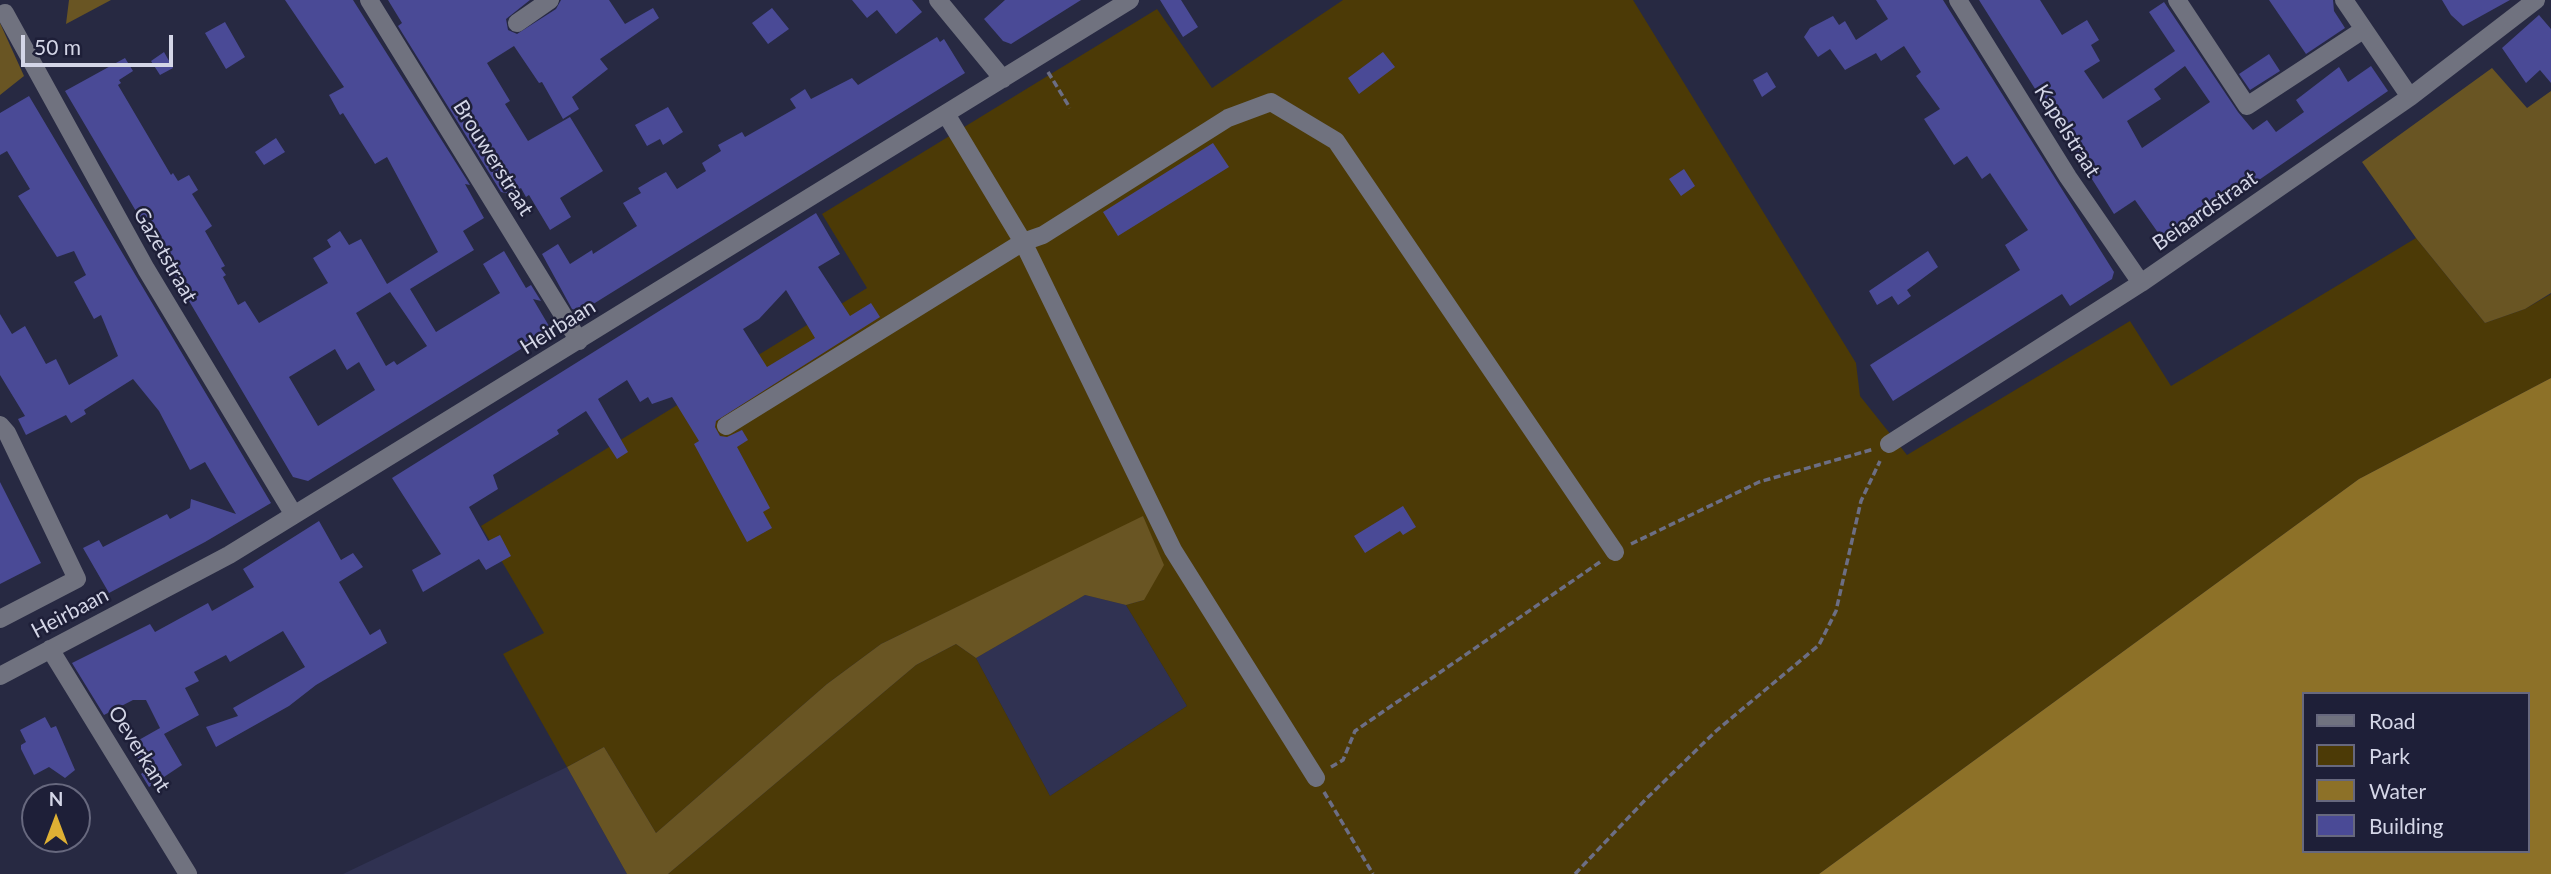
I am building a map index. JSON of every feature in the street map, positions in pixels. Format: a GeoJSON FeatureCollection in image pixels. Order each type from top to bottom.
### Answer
{"type":"FeatureCollection","features":[{"type":"Feature","properties":{"kind":"street","name":"Brouwerstraat"},"geometry":{"type":"LineString","coordinates":[[369,0],[579,341]]}},
{"type":"Feature","properties":{"kind":"street"},"geometry":{"type":"LineString","coordinates":[[517,23],[551,0]]}},
{"type":"Feature","properties":{"kind":"street"},"geometry":{"type":"LineString","coordinates":[[938,0],[1003,79]]}},
{"type":"Feature","properties":{"kind":"street","name":"Heirbaan"},"geometry":{"type":"LineString","coordinates":[[0,676],[229,555],[1130,0]]}},
{"type":"Feature","properties":{"kind":"street","name":"Kapelstraat"},"geometry":{"type":"LineString","coordinates":[[1958,0],[2068,177],[2141,283]]}},
{"type":"Feature","properties":{"kind":"street"},"geometry":{"type":"LineString","coordinates":[[2177,0],[2247,106],[2364,30]]}},
{"type":"Feature","properties":{"kind":"street"},"geometry":{"type":"LineString","coordinates":[[2344,0],[2410,97]]}},
{"type":"Feature","properties":{"kind":"street","name":"Beiaardstraat"},"geometry":{"type":"LineString","coordinates":[[1889,444],[2141,283],[2410,97],[2536,0]]}},
{"type":"Feature","properties":{"kind":"street","name":"Gazetstraat"},"geometry":{"type":"LineString","coordinates":[[5,13],[146,269],[294,515]]}},
{"type":"Feature","properties":{"kind":"street"},"geometry":{"type":"LineString","coordinates":[[726,426],[1023,242],[1043,235],[1228,118],[1271,102],[1336,141],[1615,552]]}},
{"type":"Feature","properties":{"kind":"street"},"geometry":{"type":"LineString","coordinates":[[946,114],[1023,242],[1173,550],[1316,778]]}},
{"type":"Feature","properties":{"kind":"street"},"geometry":{"type":"LineString","coordinates":[[0,425],[7,433],[77,579],[0,619]]}},
{"type":"Feature","properties":{"kind":"street","name":"Oeverkant"},"geometry":{"type":"LineString","coordinates":[[50,649],[188,874]]}},
{"type":"Feature","properties":{"kind":"path"},"geometry":{"type":"LineString","coordinates":[[1045,67],[1070,108]]}},
{"type":"Feature","properties":{"kind":"path"},"geometry":{"type":"LineString","coordinates":[[1373,874],[1316,778],[1343,760],[1355,732],[1615,552],[1759,482],[1889,444]]}},
{"type":"Feature","properties":{"kind":"path"},"geometry":{"type":"LineString","coordinates":[[1575,874],[1716,731],[1819,645],[1836,611],[1861,501],[1889,444]]}},
{"type":"Feature","properties":{"kind":"shaded area"},"geometry":{"type":"Polygon","coordinates":[[[69,0],[111,0],[66,24],[69,0]]]}},
{"type":"Feature","properties":{"kind":"shaded area"},"geometry":{"type":"Polygon","coordinates":[[[0,23],[24,76],[0,95],[0,23]]]}},
{"type":"Feature","properties":{"kind":"shaded area"},"geometry":{"type":"Polygon","coordinates":[[[2492,68],[2527,108],[2551,91],[2551,293],[2525,309],[2485,323],[2416,238],[2362,162],[2492,68]]]}},
{"type":"Feature","properties":{"kind":"shaded area"},"geometry":{"type":"Polygon","coordinates":[[[1143,516],[1164,565],[1144,600],[1126,605],[1085,595],[976,658],[956,644],[916,665],[668,874],[627,874],[567,767],[604,747],[656,833],[827,684],[881,644],[1143,516]]]}},
{"type":"Feature","properties":{"kind":"shaded area"},"geometry":{"type":"Polygon","coordinates":[[[1085,595],[1126,605],[1187,706],[1050,796],[976,658],[1085,595]]]}},
{"type":"Feature","properties":{"kind":"shaded area"},"geometry":{"type":"Polygon","coordinates":[[[567,767],[627,874],[343,874],[567,767]]]}},
{"type":"Feature","properties":{"kind":"green space"},"geometry":{"type":"Polygon","coordinates":[[[1343,0],[1633,0],[1856,363],[1860,396],[1907,455],[2130,321],[2171,386],[2416,238],[2485,323],[2525,309],[2551,294],[2551,378],[2359,479],[1819,874],[668,874],[916,665],[956,644],[976,658],[1050,796],[1187,706],[1126,605],[1144,600],[1144,517],[881,644],[827,684],[656,833],[604,747],[567,767],[503,654],[544,633],[481,526],[867,288],[822,214],[1157,9],[1212,88],[1343,0]]]}},
{"type":"Feature","properties":{"kind":"water"},"geometry":{"type":"Polygon","coordinates":[[[2551,378],[2551,874],[1819,874],[2359,479],[2551,378]]]}},
{"type":"Feature","properties":{"kind":"building"},"geometry":{"type":"Polygon","coordinates":[[[285,0],[353,0],[470,185],[465,184],[484,218],[463,231],[474,250],[410,289],[436,332],[500,293],[483,264],[504,251],[526,288],[531,285],[541,301],[533,299],[549,326],[545,334],[308,481],[293,477],[65,91],[125,58],[133,71],[119,80],[121,83],[118,85],[171,175],[173,173],[178,181],[189,175],[198,190],[192,194],[212,226],[205,231],[225,266],[221,268],[226,275],[223,277],[238,305],[245,301],[259,323],[328,283],[313,258],[331,247],[327,240],[340,231],[349,245],[361,239],[387,284],[438,252],[387,157],[375,164],[343,113],[340,115],[329,95],[344,87],[285,0]],[[390,292],[356,313],[386,366],[394,361],[397,365],[427,346],[390,292]],[[335,349],[289,377],[318,426],[375,390],[359,362],[347,370],[335,349]]]}},
{"type":"Feature","properties":{"kind":"building"},"geometry":{"type":"Polygon","coordinates":[[[388,0],[530,0],[506,19],[508,30],[517,34],[556,9],[561,0],[609,0],[625,24],[653,8],[659,18],[600,59],[608,69],[572,97],[579,109],[563,119],[542,82],[539,83],[514,46],[487,63],[510,101],[505,104],[528,141],[570,117],[603,171],[560,198],[571,217],[550,230],[529,195],[526,197],[521,188],[510,194],[501,192],[398,26],[402,23],[388,0]]]}},
{"type":"Feature","properties":{"kind":"building"},"geometry":{"type":"Polygon","coordinates":[[[852,0],[912,0],[922,12],[896,34],[877,10],[867,18],[852,0]]]}},
{"type":"Feature","properties":{"kind":"building"},"geometry":{"type":"Polygon","coordinates":[[[1005,0],[1081,0],[1011,44],[1003,41],[984,19],[1005,0]]]}},
{"type":"Feature","properties":{"kind":"building"},"geometry":{"type":"Polygon","coordinates":[[[1160,0],[1181,0],[1198,27],[1183,37],[1160,0]]]}},
{"type":"Feature","properties":{"kind":"building"},"geometry":{"type":"Polygon","coordinates":[[[1876,0],[1943,0],[2114,272],[2112,279],[2070,306],[2062,294],[1893,401],[1870,365],[2020,270],[2005,245],[2028,230],[1990,173],[1982,179],[1967,156],[1954,165],[1924,119],[1940,109],[1916,76],[1921,72],[1904,46],[1881,61],[1876,53],[1845,70],[1830,49],[1818,57],[1804,37],[1810,28],[1833,16],[1839,25],[1845,21],[1856,40],[1888,19],[1876,0]]]}},
{"type":"Feature","properties":{"kind":"building"},"geometry":{"type":"Polygon","coordinates":[[[1979,0],[2040,0],[2062,35],[2087,20],[2099,40],[2091,45],[2100,61],[2084,71],[2103,99],[2175,51],[2149,12],[2164,2],[2253,130],[2267,120],[2276,132],[2304,112],[2296,100],[2339,67],[2348,82],[2371,66],[2388,91],[2166,244],[2135,200],[2114,214],[1979,0]],[[2185,66],[2154,89],[2161,99],[2127,121],[2142,148],[2210,102],[2185,66]]]}},
{"type":"Feature","properties":{"kind":"building"},"geometry":{"type":"Polygon","coordinates":[[[2269,0],[2333,0],[2334,11],[2345,28],[2306,54],[2269,0]]]}},
{"type":"Feature","properties":{"kind":"building"},"geometry":{"type":"Polygon","coordinates":[[[2442,0],[2510,0],[2463,26],[2451,15],[2442,0]]]}},
{"type":"Feature","properties":{"kind":"building"},"geometry":{"type":"Polygon","coordinates":[[[772,8],[789,29],[768,44],[752,23],[772,8]]]}},
{"type":"Feature","properties":{"kind":"building"},"geometry":{"type":"Polygon","coordinates":[[[2539,15],[2551,29],[2551,83],[2540,70],[2526,83],[2502,48],[2539,15]]]}},
{"type":"Feature","properties":{"kind":"building"},"geometry":{"type":"Polygon","coordinates":[[[225,22],[245,57],[226,69],[205,33],[225,22]]]}},
{"type":"Feature","properties":{"kind":"building"},"geometry":{"type":"Polygon","coordinates":[[[937,37],[940,42],[944,39],[965,73],[582,311],[572,309],[542,254],[558,244],[570,264],[592,250],[593,254],[637,226],[623,203],[641,193],[638,188],[666,172],[677,189],[706,171],[702,163],[721,151],[718,145],[742,132],[745,137],[796,108],[790,99],[805,89],[811,99],[852,78],[858,85],[937,37]]]}},
{"type":"Feature","properties":{"kind":"building"},"geometry":{"type":"Polygon","coordinates":[[[164,52],[173,68],[160,75],[151,61],[164,52]]]}},
{"type":"Feature","properties":{"kind":"building"},"geometry":{"type":"Polygon","coordinates":[[[1383,52],[1395,67],[1359,94],[1348,78],[1383,52]]]}},
{"type":"Feature","properties":{"kind":"building"},"geometry":{"type":"Polygon","coordinates":[[[2269,54],[2280,71],[2250,90],[2239,74],[2269,54]]]}},
{"type":"Feature","properties":{"kind":"building"},"geometry":{"type":"Polygon","coordinates":[[[1767,72],[1776,87],[1762,97],[1753,80],[1767,72]]]}},
{"type":"Feature","properties":{"kind":"building"},"geometry":{"type":"Polygon","coordinates":[[[29,96],[271,503],[109,593],[83,548],[99,540],[103,547],[167,514],[170,519],[190,508],[191,499],[236,514],[205,462],[190,470],[159,411],[133,379],[84,410],[86,414],[71,423],[66,415],[26,435],[18,419],[25,416],[0,375],[0,314],[12,334],[25,326],[46,364],[56,359],[69,385],[118,356],[101,315],[94,319],[74,282],[86,275],[74,251],[57,257],[18,196],[30,189],[7,151],[0,155],[0,113],[29,96]]]}},
{"type":"Feature","properties":{"kind":"building"},"geometry":{"type":"Polygon","coordinates":[[[668,107],[683,132],[663,145],[660,139],[647,146],[635,125],[668,107]]]}},
{"type":"Feature","properties":{"kind":"building"},"geometry":{"type":"Polygon","coordinates":[[[276,138],[285,152],[264,165],[255,152],[276,138]]]}},
{"type":"Feature","properties":{"kind":"building"},"geometry":{"type":"Polygon","coordinates":[[[1213,143],[1229,167],[1118,236],[1103,212],[1213,143]]]}},
{"type":"Feature","properties":{"kind":"building"},"geometry":{"type":"Polygon","coordinates":[[[1684,169],[1695,186],[1681,196],[1669,179],[1684,169]]]}},
{"type":"Feature","properties":{"kind":"building"},"geometry":{"type":"Polygon","coordinates":[[[816,213],[840,254],[818,267],[850,316],[871,303],[880,317],[716,421],[715,427],[720,436],[727,437],[742,430],[748,440],[737,447],[770,508],[763,512],[772,528],[747,542],[694,444],[699,441],[672,397],[652,404],[648,397],[640,402],[627,380],[598,399],[628,452],[617,459],[586,411],[557,430],[559,434],[493,475],[498,489],[469,507],[488,541],[500,535],[511,556],[486,570],[479,559],[423,592],[412,570],[441,554],[392,478],[816,213]],[[786,290],[759,319],[743,329],[767,367],[815,338],[786,290]]]}},
{"type":"Feature","properties":{"kind":"building"},"geometry":{"type":"Polygon","coordinates":[[[1928,251],[1938,267],[1907,290],[1911,296],[1898,305],[1892,296],[1877,305],[1869,291],[1928,251]]]}},
{"type":"Feature","properties":{"kind":"building"},"geometry":{"type":"Polygon","coordinates":[[[0,482],[41,563],[0,584],[0,482]]]}},
{"type":"Feature","properties":{"kind":"building"},"geometry":{"type":"Polygon","coordinates":[[[1403,506],[1416,527],[1403,535],[1400,531],[1365,553],[1354,536],[1403,506]]]}},
{"type":"Feature","properties":{"kind":"building"},"geometry":{"type":"Polygon","coordinates":[[[319,521],[341,560],[353,553],[363,567],[339,582],[370,635],[380,629],[387,643],[316,685],[289,706],[216,747],[206,727],[238,716],[233,708],[305,667],[283,631],[230,662],[226,655],[194,672],[199,681],[185,688],[199,715],[164,734],[182,765],[149,787],[141,774],[145,771],[130,745],[160,728],[146,700],[133,700],[104,715],[72,663],[150,624],[155,632],[208,603],[212,611],[254,587],[243,569],[319,521]]]}},
{"type":"Feature","properties":{"kind":"building"},"geometry":{"type":"Polygon","coordinates":[[[45,717],[51,728],[56,726],[75,770],[65,778],[49,767],[34,775],[21,749],[21,745],[26,742],[20,730],[45,717]]]}}]}
